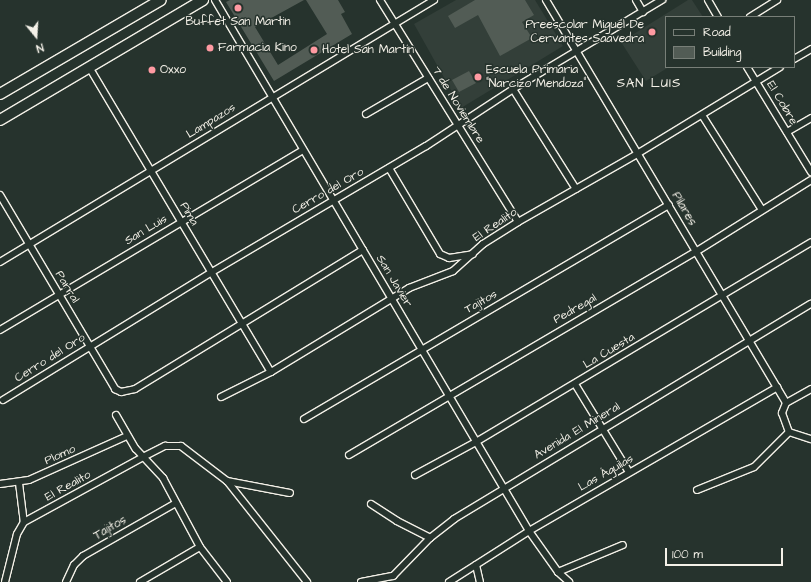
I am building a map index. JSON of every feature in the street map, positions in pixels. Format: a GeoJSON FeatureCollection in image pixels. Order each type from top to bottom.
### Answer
{"type":"FeatureCollection","features":[{"type":"Feature","properties":{"kind":"main road"},"geometry":{"type":"LineString","coordinates":[[0,94],[161,0]]}},
{"type":"Feature","properties":{"kind":"main road"},"geometry":{"type":"LineString","coordinates":[[0,120],[203,0]]}},
{"type":"Feature","properties":{"kind":"street","name":"San Javier"},"geometry":{"type":"LineString","coordinates":[[215,0],[529,531],[558,572],[569,582]]}},
{"type":"Feature","properties":{"kind":"street","name":"7 de Noviembre"},"geometry":{"type":"LineString","coordinates":[[380,0],[518,222]]}},
{"type":"Feature","properties":{"kind":"street","name":"Lampazos"},"geometry":{"type":"LineString","coordinates":[[0,262],[151,171],[271,96],[434,0]]}},
{"type":"Feature","properties":{"kind":"street","name":"Pilares"},"geometry":{"type":"LineString","coordinates":[[546,0],[637,154],[697,251],[786,403]]}},
{"type":"Feature","properties":{"kind":"street"},"geometry":{"type":"LineString","coordinates":[[636,0],[642,12]]}},
{"type":"Feature","properties":{"kind":"street","name":"Cerro del Oro"},"geometry":{"type":"LineString","coordinates":[[3,400],[212,272],[389,168],[513,89],[662,0]]}},
{"type":"Feature","properties":{"kind":"street"},"geometry":{"type":"LineString","coordinates":[[708,0],[717,16]]}},
{"type":"Feature","properties":{"kind":"street"},"geometry":{"type":"LineString","coordinates":[[752,16],[777,0]]}},
{"type":"Feature","properties":{"kind":"street"},"geometry":{"type":"LineString","coordinates":[[795,58],[811,49]]}},
{"type":"Feature","properties":{"kind":"street","name":"Pima"},"geometry":{"type":"LineString","coordinates":[[89,67],[271,372]]}},
{"type":"Feature","properties":{"kind":"street","name":"El Cobre"},"geometry":{"type":"LineString","coordinates":[[748,68],[811,172]]}},
{"type":"Feature","properties":{"kind":"street","name":"El Realito"},"geometry":{"type":"LineString","coordinates":[[221,397],[271,372],[421,282],[452,271],[484,244],[518,222],[637,154],[778,68]]}},
{"type":"Feature","properties":{"kind":"street"},"geometry":{"type":"LineString","coordinates":[[366,114],[428,78]]}},
{"type":"Feature","properties":{"kind":"street"},"geometry":{"type":"LineString","coordinates":[[513,89],[576,189]]}},
{"type":"Feature","properties":{"kind":"street"},"geometry":{"type":"LineString","coordinates":[[702,115],[762,210]]}},
{"type":"Feature","properties":{"kind":"street"},"geometry":{"type":"LineString","coordinates":[[787,132],[811,118]]}},
{"type":"Feature","properties":{"kind":"street","name":"San Luis"},"geometry":{"type":"LineString","coordinates":[[0,330],[303,150]]}},
{"type":"Feature","properties":{"kind":"street"},"geometry":{"type":"LineString","coordinates":[[389,168],[440,254],[449,258],[473,254]]}},
{"type":"Feature","properties":{"kind":"street","name":"Pedregal"},"geometry":{"type":"LineString","coordinates":[[349,455],[697,251],[811,180]]}},
{"type":"Feature","properties":{"kind":"street","name":"Parral"},"geometry":{"type":"LineString","coordinates":[[0,195],[115,389],[129,392],[135,389],[242,323]]}},
{"type":"Feature","properties":{"kind":"street","name":"Tajitos"},"geometry":{"type":"LineString","coordinates":[[304,419],[421,349],[669,205]]}},
{"type":"Feature","properties":{"kind":"street","name":"La Cuesta"},"geometry":{"type":"LineString","coordinates":[[416,475],[575,384],[811,242]]}},
{"type":"Feature","properties":{"kind":"street"},"geometry":{"type":"LineString","coordinates":[[242,323],[363,250]]}},
{"type":"Feature","properties":{"kind":"street","name":"Avenida El Mineral"},"geometry":{"type":"LineString","coordinates":[[361,582],[393,576],[430,538],[504,488],[811,304]]}},
{"type":"Feature","properties":{"kind":"street"},"geometry":{"type":"LineString","coordinates":[[575,384],[629,472]]}},
{"type":"Feature","properties":{"kind":"street","name":"Las Águilas"},"geometry":{"type":"LineString","coordinates":[[449,582],[529,531],[777,387]]}},
{"type":"Feature","properties":{"kind":"street"},"geometry":{"type":"LineString","coordinates":[[789,432],[782,413],[786,403],[811,389]]}},
{"type":"Feature","properties":{"kind":"street"},"geometry":{"type":"LineString","coordinates":[[116,415],[127,436],[143,457],[163,478],[200,547],[227,582]]}},
{"type":"Feature","properties":{"kind":"street"},"geometry":{"type":"LineString","coordinates":[[789,432],[811,439]]}},
{"type":"Feature","properties":{"kind":"street"},"geometry":{"type":"LineString","coordinates":[[698,490],[754,467],[789,432]]}},
{"type":"Feature","properties":{"kind":"street","name":"Plomo"},"geometry":{"type":"LineString","coordinates":[[0,484],[18,483],[127,436]]}},
{"type":"Feature","properties":{"kind":"street","name":"El Realito"},"geometry":{"type":"LineString","coordinates":[[24,522],[165,446],[181,446],[227,481]]}},
{"type":"Feature","properties":{"kind":"street"},"geometry":{"type":"LineString","coordinates":[[227,481],[290,493]]}},
{"type":"Feature","properties":{"kind":"street"},"geometry":{"type":"LineString","coordinates":[[227,481],[307,582]]}},
{"type":"Feature","properties":{"kind":"street"},"geometry":{"type":"LineString","coordinates":[[5,582],[17,534],[24,522],[18,483]]}},
{"type":"Feature","properties":{"kind":"street","name":"Tajitos"},"geometry":{"type":"LineString","coordinates":[[66,582],[74,565],[83,556],[176,503]]}},
{"type":"Feature","properties":{"kind":"street"},"geometry":{"type":"LineString","coordinates":[[371,504],[397,521],[430,538]]}},
{"type":"Feature","properties":{"kind":"street"},"geometry":{"type":"LineString","coordinates":[[558,572],[623,545]]}},
{"type":"Feature","properties":{"kind":"street"},"geometry":{"type":"LineString","coordinates":[[140,582],[200,547]]}},
{"type":"Feature","properties":{"kind":"street"},"geometry":{"type":"LineString","coordinates":[[476,565],[480,582]]}},
{"type":"Feature","properties":{"kind":"shaded area","name":"Escuela Primaria \"Narcizo Mendoza\""},"geometry":{"type":"Polygon","coordinates":[[[456,0],[535,0],[563,46],[461,108],[414,24],[456,0]]]}},
{"type":"Feature","properties":{"kind":"shaded area","name":"Preescolar Miguel De Cervantes Saavedra"},"geometry":{"type":"Polygon","coordinates":[[[688,0],[692,0],[702,16],[665,16],[665,68],[667,68],[646,81],[621,42],[688,0]]]}},
{"type":"Feature","properties":{"kind":"building","name":"Hotel San Martín"},"geometry":{"type":"Polygon","coordinates":[[[230,0],[304,0],[255,27],[278,65],[327,34],[306,0],[338,0],[345,12],[341,14],[352,34],[274,81],[226,2],[230,0]]]}},
{"type":"Feature","properties":{"kind":"building"},"geometry":{"type":"Polygon","coordinates":[[[475,0],[525,0],[534,15],[522,22],[532,38],[500,56],[478,15],[455,28],[448,16],[475,0]]]}},
{"type":"Feature","properties":{"kind":"building"},"geometry":{"type":"Polygon","coordinates":[[[469,71],[476,83],[459,92],[452,80],[469,71]]]}},
{"type":"Feature","properties":{"kind":"place","name":"Buffet San Martin"},"geometry":{"type":"Point","coordinates":[238,8]}},
{"type":"Feature","properties":{"kind":"place","name":"Preescolar Miguel De Cervantes Saavedra"},"geometry":{"type":"Point","coordinates":[652,32]}},
{"type":"Feature","properties":{"kind":"place","name":"Farmacia Kino"},"geometry":{"type":"Point","coordinates":[210,48]}},
{"type":"Feature","properties":{"kind":"place","name":"Hotel San Martín"},"geometry":{"type":"Point","coordinates":[314,50]}},
{"type":"Feature","properties":{"kind":"place","name":"Oxxo"},"geometry":{"type":"Point","coordinates":[152,70]}},
{"type":"Feature","properties":{"kind":"place","name":"Escuela Primaria \"Narcizo Mendoza\""},"geometry":{"type":"Point","coordinates":[478,77]}},
{"type":"Feature","properties":{"kind":"district","name":"SAN LUIS"},"geometry":{"type":"Point","coordinates":[649,83]}}]}
